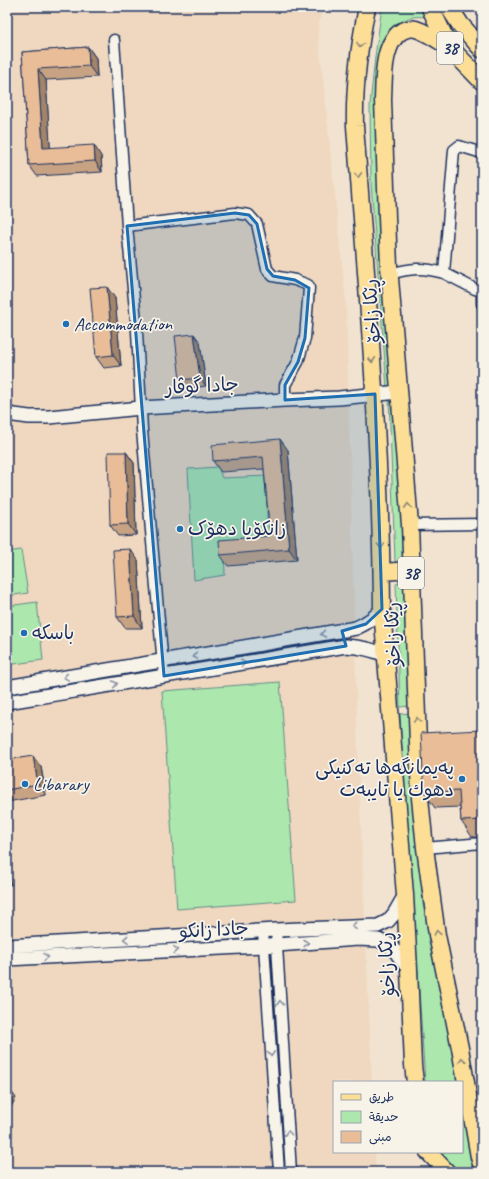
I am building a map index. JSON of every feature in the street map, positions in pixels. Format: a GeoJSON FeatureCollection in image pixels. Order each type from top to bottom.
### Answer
{"type":"FeatureCollection","features":[{"type":"Feature","properties":{"kind":"highway","name":"ڕێکا زاخۆ"},"geometry":{"type":"LineString","coordinates":[[430,7],[449,47],[482,81]]}},
{"type":"Feature","properties":{"kind":"highway","name":"38"},"geometry":{"type":"LineString","coordinates":[[449,7],[460,24],[482,49]]}},
{"type":"Feature","properties":{"kind":"main road","name":"ڕێکا زاخۆ"},"geometry":{"type":"LineString","coordinates":[[367,7],[358,57],[354,103],[355,126],[375,394],[382,572],[382,609],[404,894],[415,1081]]}},
{"type":"Feature","properties":{"kind":"main road","name":"ڕێکا زاخۆ"},"geometry":{"type":"LineString","coordinates":[[449,47],[415,29],[405,29],[396,35],[387,54],[383,100],[386,217],[410,525],[411,570],[422,742],[420,798],[425,848],[437,935],[482,1167]]}},
{"type":"Feature","properties":{"kind":"main road"},"geometry":{"type":"LineString","coordinates":[[382,572],[411,570]]}},
{"type":"Feature","properties":{"kind":"main road"},"geometry":{"type":"LineString","coordinates":[[429,1153],[447,1172]]}},
{"type":"Feature","properties":{"kind":"street"},"geometry":{"type":"LineString","coordinates":[[114,40],[126,226],[137,331],[142,430],[164,676]]}},
{"type":"Feature","properties":{"kind":"street"},"geometry":{"type":"LineString","coordinates":[[444,273],[454,150],[459,146],[482,153]]}},
{"type":"Feature","properties":{"kind":"street"},"geometry":{"type":"LineString","coordinates":[[126,226],[235,213],[249,215],[257,224],[267,269],[273,276],[295,280],[308,285],[309,288],[305,338],[298,362],[284,385],[285,400]]}},
{"type":"Feature","properties":{"kind":"street"},"geometry":{"type":"LineString","coordinates":[[390,274],[406,269],[419,268],[444,273],[482,291],[482,304]]}},
{"type":"Feature","properties":{"kind":"street","name":"جادا گوڤار"},"geometry":{"type":"LineString","coordinates":[[7,414],[29,417],[50,417],[141,408],[339,398],[399,392]]}},
{"type":"Feature","properties":{"kind":"street"},"geometry":{"type":"LineString","coordinates":[[410,525],[482,524]]}},
{"type":"Feature","properties":{"kind":"street"},"geometry":{"type":"LineString","coordinates":[[7,687],[342,631],[366,624],[382,609]]}},
{"type":"Feature","properties":{"kind":"street"},"geometry":{"type":"LineString","coordinates":[[342,631],[346,646]]}},
{"type":"Feature","properties":{"kind":"street"},"geometry":{"type":"LineString","coordinates":[[7,702],[346,646],[373,650],[385,655]]}},
{"type":"Feature","properties":{"kind":"street"},"geometry":{"type":"LineString","coordinates":[[425,848],[482,843]]}},
{"type":"Feature","properties":{"kind":"street"},"geometry":{"type":"LineString","coordinates":[[404,894],[394,914],[388,921],[388,944],[409,970]]}},
{"type":"Feature","properties":{"kind":"street","name":"جادا زانکو"},"geometry":{"type":"LineString","coordinates":[[7,946],[269,930],[378,926],[388,921]]}},
{"type":"Feature","properties":{"kind":"street"},"geometry":{"type":"LineString","coordinates":[[269,930],[276,945],[291,1172]]}},
{"type":"Feature","properties":{"kind":"street"},"geometry":{"type":"LineString","coordinates":[[269,930],[263,946],[279,1172]]}},
{"type":"Feature","properties":{"kind":"street","name":"جادا زانکو"},"geometry":{"type":"LineString","coordinates":[[7,959],[263,946],[358,939],[378,940],[388,944]]}},
{"type":"Feature","properties":{"kind":"highlighted area"},"geometry":{"type":"Polygon","coordinates":[[[235,213],[249,215],[257,224],[267,269],[273,276],[295,280],[309,288],[305,338],[298,362],[285,385],[285,400],[375,394],[382,609],[366,624],[342,631],[346,646],[164,676],[127,226],[235,213]]]}},
{"type":"Feature","properties":{"kind":"shaded area","name":"زانکۆیا دهۆک"},"geometry":{"type":"Polygon","coordinates":[[[7,7],[322,7],[318,31],[346,301],[358,757],[372,1081],[333,1081],[333,1153],[375,1153],[376,1172],[7,1172],[7,7]]]}},
{"type":"Feature","properties":{"kind":"green space"},"geometry":{"type":"Polygon","coordinates":[[[382,7],[420,7],[425,17],[413,17],[404,20],[389,35],[397,387],[387,388],[371,184],[370,105],[382,7]]]}},
{"type":"Feature","properties":{"kind":"green space"},"geometry":{"type":"Polygon","coordinates":[[[389,399],[397,399],[404,560],[398,563],[395,561],[389,399]]]}},
{"type":"Feature","properties":{"kind":"green space"},"geometry":{"type":"Polygon","coordinates":[[[218,467],[222,478],[267,476],[267,520],[272,521],[274,541],[224,544],[225,575],[194,580],[188,469],[218,467]]]}},
{"type":"Feature","properties":{"kind":"green space"},"geometry":{"type":"Polygon","coordinates":[[[21,550],[28,593],[7,596],[7,552],[21,550]]]}},
{"type":"Feature","properties":{"kind":"green space"},"geometry":{"type":"Polygon","coordinates":[[[401,581],[405,585],[409,706],[400,707],[396,584],[401,581]]]}},
{"type":"Feature","properties":{"kind":"green space","name":"باسکە"},"geometry":{"type":"Polygon","coordinates":[[[37,602],[43,660],[7,665],[7,606],[37,602]]]}},
{"type":"Feature","properties":{"kind":"green space"},"geometry":{"type":"Polygon","coordinates":[[[280,682],[296,900],[177,909],[162,691],[280,682]]]}},
{"type":"Feature","properties":{"kind":"green space"},"geometry":{"type":"Polygon","coordinates":[[[409,713],[423,904],[460,1081],[425,1081],[416,943],[406,841],[400,714],[409,713]]]}},
{"type":"Feature","properties":{"kind":"green space"},"geometry":{"type":"Polygon","coordinates":[[[463,1098],[476,1172],[459,1172],[447,1161],[442,1153],[463,1153],[463,1098]]]}},
{"type":"Feature","properties":{"kind":"building"},"geometry":{"type":"Polygon","coordinates":[[[88,47],[89,66],[38,69],[43,148],[94,145],[95,161],[29,165],[22,52],[88,47]]]}},
{"type":"Feature","properties":{"kind":"building"},"geometry":{"type":"Polygon","coordinates":[[[107,287],[113,355],[96,357],[90,288],[107,287]]]}},
{"type":"Feature","properties":{"kind":"building"},"geometry":{"type":"Polygon","coordinates":[[[194,334],[200,378],[180,380],[175,336],[194,334]]]}},
{"type":"Feature","properties":{"kind":"building"},"geometry":{"type":"Polygon","coordinates":[[[280,439],[289,549],[220,555],[219,540],[270,536],[263,457],[213,461],[212,445],[280,439]]]}},
{"type":"Feature","properties":{"kind":"building"},"geometry":{"type":"Polygon","coordinates":[[[108,452],[126,452],[128,524],[110,525],[108,452]]]}},
{"type":"Feature","properties":{"kind":"building"},"geometry":{"type":"Polygon","coordinates":[[[130,549],[134,616],[117,617],[113,550],[130,549]]]}},
{"type":"Feature","properties":{"kind":"building"},"geometry":{"type":"Polygon","coordinates":[[[481,730],[482,820],[461,821],[459,791],[424,792],[421,733],[481,730]]]}},
{"type":"Feature","properties":{"kind":"building"},"geometry":{"type":"Polygon","coordinates":[[[33,756],[38,784],[7,790],[7,760],[33,756]]]}},
{"type":"Feature","properties":{"kind":"place","name":"Accommodation"},"geometry":{"type":"Point","coordinates":[66,324]}},
{"type":"Feature","properties":{"kind":"place","name":"زانکۆیا دهۆک"},"geometry":{"type":"Point","coordinates":[180,529]}},
{"type":"Feature","properties":{"kind":"place","name":"باسکە"},"geometry":{"type":"Point","coordinates":[24,633]}},
{"type":"Feature","properties":{"kind":"place","name":"پەیمانگەها تەکنیکی دهوك یا تایبەت"},"geometry":{"type":"Point","coordinates":[462,779]}},
{"type":"Feature","properties":{"kind":"place","name":"Libarary"},"geometry":{"type":"Point","coordinates":[25,784]}}]}
